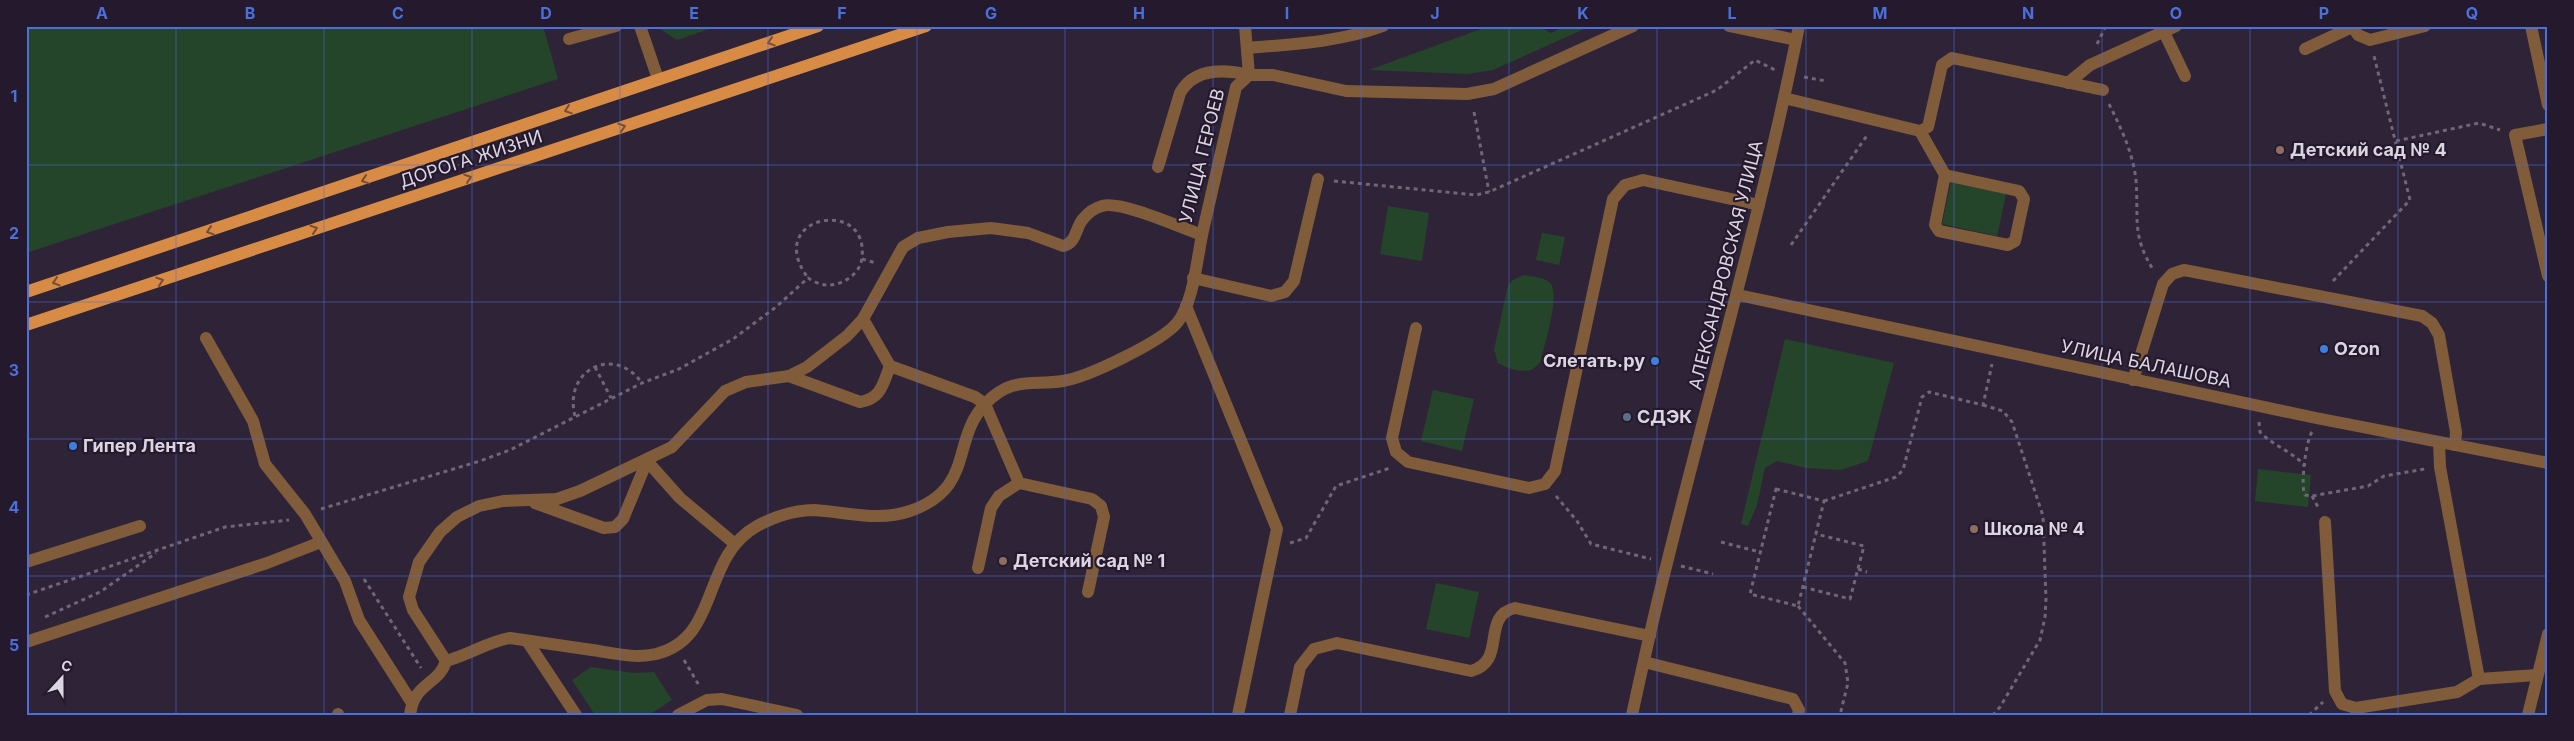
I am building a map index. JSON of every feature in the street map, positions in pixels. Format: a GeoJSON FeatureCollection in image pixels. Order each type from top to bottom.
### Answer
{"type":"FeatureCollection","features":[{"type":"Feature","properties":{"kind":"main road","name":"ДОРОГА ЖИЗНИ"},"geometry":{"type":"LineString","coordinates":[[26,292],[444,154],[658,79],[818,26]]}},
{"type":"Feature","properties":{"kind":"main road","name":"ДОРОГА ЖИЗНИ"},"geometry":{"type":"LineString","coordinates":[[26,326],[926,26]]}},
{"type":"Feature","properties":{"kind":"street"},"geometry":{"type":"LineString","coordinates":[[569,39],[616,26]]}},
{"type":"Feature","properties":{"kind":"street"},"geometry":{"type":"LineString","coordinates":[[640,26],[658,79]]}},
{"type":"Feature","properties":{"kind":"street"},"geometry":{"type":"LineString","coordinates":[[1158,167],[1180,93],[1186,82],[1196,75],[1230,70],[1249,75],[1245,26]]}},
{"type":"Feature","properties":{"kind":"street"},"geometry":{"type":"LineString","coordinates":[[1248,48],[1301,44],[1350,36],[1383,26]]}},
{"type":"Feature","properties":{"kind":"street","name":"УЛИЦА ГЕРОЕВ"},"geometry":{"type":"LineString","coordinates":[[446,661],[413,610],[409,598],[419,562],[440,532],[458,517],[487,504],[503,501],[557,499],[580,491],[647,461],[672,447],[726,391],[746,382],[789,376],[807,367],[846,336],[863,319],[903,247],[918,238],[948,232],[992,228],[1028,233],[1064,246],[1073,241],[1079,223],[1089,212],[1103,205],[1118,205],[1202,235],[1236,87],[1249,75],[1273,74],[1346,91],[1467,94],[1494,88],[1633,26]]}},
{"type":"Feature","properties":{"kind":"street"},"geometry":{"type":"LineString","coordinates":[[1729,26],[1796,40]]}},
{"type":"Feature","properties":{"kind":"street","name":"АЛЕКСАНДРОВСКАЯ УЛИЦА"},"geometry":{"type":"LineString","coordinates":[[1632,715],[1650,636],[1738,295],[1799,26]]}},
{"type":"Feature","properties":{"kind":"street"},"geometry":{"type":"LineString","coordinates":[[2068,83],[2090,65],[2176,26]]}},
{"type":"Feature","properties":{"kind":"street"},"geometry":{"type":"LineString","coordinates":[[2305,49],[2352,27],[2358,35],[2370,40],[2425,26]]}},
{"type":"Feature","properties":{"kind":"street"},"geometry":{"type":"LineString","coordinates":[[2531,26],[2548,105]]}},
{"type":"Feature","properties":{"kind":"street"},"geometry":{"type":"LineString","coordinates":[[2164,32],[2185,76]]}},
{"type":"Feature","properties":{"kind":"street"},"geometry":{"type":"LineString","coordinates":[[1784,98],[1920,131],[1928,126],[1942,65],[1952,58],[2103,90]]}},
{"type":"Feature","properties":{"kind":"street"},"geometry":{"type":"LineString","coordinates":[[2548,128],[2515,136],[2548,276]]}},
{"type":"Feature","properties":{"kind":"street"},"geometry":{"type":"LineString","coordinates":[[1920,131],[1945,175],[1935,225],[1939,231],[2008,245],[2015,241],[2024,198],[2019,191],[1945,175]]}},
{"type":"Feature","properties":{"kind":"street"},"geometry":{"type":"LineString","coordinates":[[1192,278],[1271,296],[1285,292],[1294,281],[1318,179]]}},
{"type":"Feature","properties":{"kind":"street"},"geometry":{"type":"LineString","coordinates":[[1416,328],[1392,438],[1396,452],[1408,462],[1529,488],[1545,484],[1555,471],[1613,199],[1625,185],[1642,180],[1759,205]]}},
{"type":"Feature","properties":{"kind":"street"},"geometry":{"type":"LineString","coordinates":[[411,709],[417,692],[444,669],[446,661],[479,650],[493,641],[510,638],[634,656],[657,654],[676,646],[690,636],[698,625],[720,567],[735,544],[754,528],[777,516],[812,510],[883,517],[908,511],[929,503],[944,492],[953,478],[973,424],[985,404],[1002,391],[1023,382],[1064,381],[1100,369],[1162,336],[1177,323],[1186,306],[1202,235]]}},
{"type":"Feature","properties":{"kind":"street"},"geometry":{"type":"LineString","coordinates":[[2133,380],[2163,284],[2172,274],[2184,270],[2422,316],[2432,323],[2438,335],[2456,432],[2455,445]]}},
{"type":"Feature","properties":{"kind":"street","name":"УЛИЦА БАЛАШОВА"},"geometry":{"type":"LineString","coordinates":[[1738,295],[2133,380],[2548,462]]}},
{"type":"Feature","properties":{"kind":"street"},"geometry":{"type":"LineString","coordinates":[[1186,306],[1277,529],[1238,715]]}},
{"type":"Feature","properties":{"kind":"street"},"geometry":{"type":"LineString","coordinates":[[863,319],[890,366],[976,397],[985,404],[1019,483]]}},
{"type":"Feature","properties":{"kind":"street"},"geometry":{"type":"LineString","coordinates":[[206,338],[253,421],[265,464],[305,514],[345,582],[359,620],[411,709]]}},
{"type":"Feature","properties":{"kind":"street"},"geometry":{"type":"LineString","coordinates":[[789,376],[860,402],[871,400],[880,393],[890,366]]}},
{"type":"Feature","properties":{"kind":"street"},"geometry":{"type":"LineString","coordinates":[[2440,442],[2440,467],[2479,679]]}},
{"type":"Feature","properties":{"kind":"street"},"geometry":{"type":"LineString","coordinates":[[531,501],[604,528],[615,527],[624,519],[647,461],[680,498],[735,544]]}},
{"type":"Feature","properties":{"kind":"street"},"geometry":{"type":"LineString","coordinates":[[978,568],[991,508],[999,496],[1019,483],[1092,499],[1101,506],[1104,517],[1088,592]]}},
{"type":"Feature","properties":{"kind":"street"},"geometry":{"type":"LineString","coordinates":[[2325,522],[2335,691],[2342,704],[2356,711],[2458,692],[2479,679],[2538,675]]}},
{"type":"Feature","properties":{"kind":"street"},"geometry":{"type":"LineString","coordinates":[[26,562],[140,526]]}},
{"type":"Feature","properties":{"kind":"street"},"geometry":{"type":"LineString","coordinates":[[26,642],[267,563],[321,542]]}},
{"type":"Feature","properties":{"kind":"street"},"geometry":{"type":"LineString","coordinates":[[1290,715],[1300,667],[1314,649],[1337,643],[1471,671],[1482,668],[1490,659],[1498,619],[1505,610],[1515,608],[1650,636]]}},
{"type":"Feature","properties":{"kind":"street"},"geometry":{"type":"LineString","coordinates":[[2528,715],[2548,634]]}},
{"type":"Feature","properties":{"kind":"street"},"geometry":{"type":"LineString","coordinates":[[528,641],[576,715]]}},
{"type":"Feature","properties":{"kind":"street"},"geometry":{"type":"LineString","coordinates":[[1644,662],[1793,699],[1799,710],[1798,715]]}},
{"type":"Feature","properties":{"kind":"street"},"geometry":{"type":"LineString","coordinates":[[678,715],[707,700],[722,700],[796,715]]}},
{"type":"Feature","properties":{"kind":"path"},"geometry":{"type":"LineString","coordinates":[[2095,48],[2106,26]]}},
{"type":"Feature","properties":{"kind":"path"},"geometry":{"type":"LineString","coordinates":[[2318,296],[2410,200],[2370,40]]}},
{"type":"Feature","properties":{"kind":"path"},"geometry":{"type":"LineString","coordinates":[[1318,179],[1476,195],[1489,192],[1717,90],[1756,60],[1777,71]]}},
{"type":"Feature","properties":{"kind":"path"},"geometry":{"type":"LineString","coordinates":[[1801,76],[1826,81]]}},
{"type":"Feature","properties":{"kind":"path"},"geometry":{"type":"LineString","coordinates":[[2103,90],[2125,136],[2136,178],[2138,240],[2143,254],[2163,284]]}},
{"type":"Feature","properties":{"kind":"path"},"geometry":{"type":"LineString","coordinates":[[1474,112],[1489,192]]}},
{"type":"Feature","properties":{"kind":"path"},"geometry":{"type":"LineString","coordinates":[[1791,244],[1878,121]]}},
{"type":"Feature","properties":{"kind":"path"},"geometry":{"type":"LineString","coordinates":[[2396,141],[2479,123],[2515,136]]}},
{"type":"Feature","properties":{"kind":"path"},"geometry":{"type":"LineString","coordinates":[[823,219],[842,221],[856,232],[862,245],[862,259],[856,272],[842,284],[825,286],[808,278],[798,264],[796,244],[806,228],[823,219]]}},
{"type":"Feature","properties":{"kind":"path"},"geometry":{"type":"LineString","coordinates":[[324,517],[319,509],[480,461],[510,450],[642,383],[679,369],[733,340],[776,307],[808,278]]}},
{"type":"Feature","properties":{"kind":"path"},"geometry":{"type":"LineString","coordinates":[[575,416],[573,406],[575,387],[586,372],[595,367],[613,364],[622,366],[637,376],[642,383]]}},
{"type":"Feature","properties":{"kind":"path"},"geometry":{"type":"LineString","coordinates":[[1983,405],[1992,364]]}},
{"type":"Feature","properties":{"kind":"path"},"geometry":{"type":"LineString","coordinates":[[595,367],[611,398]]}},
{"type":"Feature","properties":{"kind":"path"},"geometry":{"type":"LineString","coordinates":[[1840,715],[1848,683],[1845,663],[1798,606],[1750,594],[1776,489],[1824,502],[1896,478],[1903,470],[1922,397],[1929,392],[2003,411],[2012,422],[2043,516],[2046,558],[2045,617],[2040,640],[2000,707],[1993,715]]}},
{"type":"Feature","properties":{"kind":"path"},"geometry":{"type":"LineString","coordinates":[[2259,419],[2260,432],[2269,442],[2296,456],[2305,466]]}},
{"type":"Feature","properties":{"kind":"path"},"geometry":{"type":"LineString","coordinates":[[2314,427],[2310,435],[2303,492],[2312,496],[2368,486],[2384,476],[2440,467]]}},
{"type":"Feature","properties":{"kind":"path"},"geometry":{"type":"LineString","coordinates":[[1273,548],[1306,538],[1336,486],[1408,462]]}},
{"type":"Feature","properties":{"kind":"path"},"geometry":{"type":"LineString","coordinates":[[1545,484],[1577,521],[1591,544],[1652,559]]}},
{"type":"Feature","properties":{"kind":"path"},"geometry":{"type":"LineString","coordinates":[[1798,606],[1824,502]]}},
{"type":"Feature","properties":{"kind":"path"},"geometry":{"type":"LineString","coordinates":[[26,595],[225,528],[288,520]]}},
{"type":"Feature","properties":{"kind":"path"},"geometry":{"type":"LineString","coordinates":[[1803,587],[1850,599],[1864,546],[1816,534]]}},
{"type":"Feature","properties":{"kind":"path"},"geometry":{"type":"LineString","coordinates":[[1721,542],[1760,552]]}},
{"type":"Feature","properties":{"kind":"path"},"geometry":{"type":"LineString","coordinates":[[42,618],[100,592],[161,550]]}},
{"type":"Feature","properties":{"kind":"path"},"geometry":{"type":"LineString","coordinates":[[1681,566],[1713,574]]}},
{"type":"Feature","properties":{"kind":"path"},"geometry":{"type":"LineString","coordinates":[[1858,569],[1867,572]]}},
{"type":"Feature","properties":{"kind":"path"},"geometry":{"type":"LineString","coordinates":[[360,574],[424,674]]}},
{"type":"Feature","properties":{"kind":"path"},"geometry":{"type":"LineString","coordinates":[[676,646],[707,700]]}},
{"type":"Feature","properties":{"kind":"green space"},"geometry":{"type":"Polygon","coordinates":[[[26,26],[543,26],[558,79],[26,253],[26,26]]]}},
{"type":"Feature","properties":{"kind":"green space"},"geometry":{"type":"Polygon","coordinates":[[[655,26],[718,26],[677,40],[655,26]]]}},
{"type":"Feature","properties":{"kind":"green space"},"geometry":{"type":"Polygon","coordinates":[[[1489,26],[1538,26],[1551,33],[1566,26],[1591,26],[1493,70],[1468,74],[1369,70],[1489,26]]]}},
{"type":"Feature","properties":{"kind":"green space"},"geometry":{"type":"Polygon","coordinates":[[[1951,182],[2006,194],[1997,236],[1942,224],[1951,182]]]}},
{"type":"Feature","properties":{"kind":"green space"},"geometry":{"type":"Polygon","coordinates":[[[1388,206],[1429,213],[1422,261],[1380,254],[1388,206]]]}},
{"type":"Feature","properties":{"kind":"green space"},"geometry":{"type":"Polygon","coordinates":[[[1542,233],[1565,237],[1559,265],[1536,260],[1542,233]]]}},
{"type":"Feature","properties":{"kind":"green space"},"geometry":{"type":"Polygon","coordinates":[[[1524,275],[1548,281],[1553,289],[1554,298],[1551,320],[1541,360],[1533,369],[1528,371],[1516,370],[1498,363],[1494,350],[1508,285],[1513,280],[1524,275]]]}},
{"type":"Feature","properties":{"kind":"green space"},"geometry":{"type":"Polygon","coordinates":[[[1785,339],[1894,363],[1868,461],[1841,470],[1806,468],[1777,461],[1765,468],[1757,505],[1748,526],[1741,524],[1785,339]]]}},
{"type":"Feature","properties":{"kind":"green space"},"geometry":{"type":"Polygon","coordinates":[[[1433,390],[1474,399],[1462,451],[1421,441],[1433,390]]]}},
{"type":"Feature","properties":{"kind":"green space"},"geometry":{"type":"Polygon","coordinates":[[[2258,469],[2311,475],[2308,507],[2255,501],[2258,469]]]}},
{"type":"Feature","properties":{"kind":"green space"},"geometry":{"type":"Polygon","coordinates":[[[1436,583],[1479,592],[1469,638],[1426,629],[1436,583]]]}},
{"type":"Feature","properties":{"kind":"green space"},"geometry":{"type":"Polygon","coordinates":[[[591,667],[633,673],[654,672],[672,700],[649,715],[595,715],[572,680],[591,667]]]}},
{"type":"Feature","properties":{"kind":"place","name":"Детский сад № 4"},"geometry":{"type":"Point","coordinates":[2280,150]}},
{"type":"Feature","properties":{"kind":"place","name":"Ozon"},"geometry":{"type":"Point","coordinates":[2324,349]}},
{"type":"Feature","properties":{"kind":"place","name":"Слетать.ру"},"geometry":{"type":"Point","coordinates":[1655,361]}},
{"type":"Feature","properties":{"kind":"place","name":"СДЭК"},"geometry":{"type":"Point","coordinates":[1627,417]}},
{"type":"Feature","properties":{"kind":"place","name":"Гипер Лента"},"geometry":{"type":"Point","coordinates":[73,446]}},
{"type":"Feature","properties":{"kind":"place","name":"Школа № 4"},"geometry":{"type":"Point","coordinates":[1974,529]}},
{"type":"Feature","properties":{"kind":"place","name":"Детский сад № 1"},"geometry":{"type":"Point","coordinates":[1003,561]}}]}
